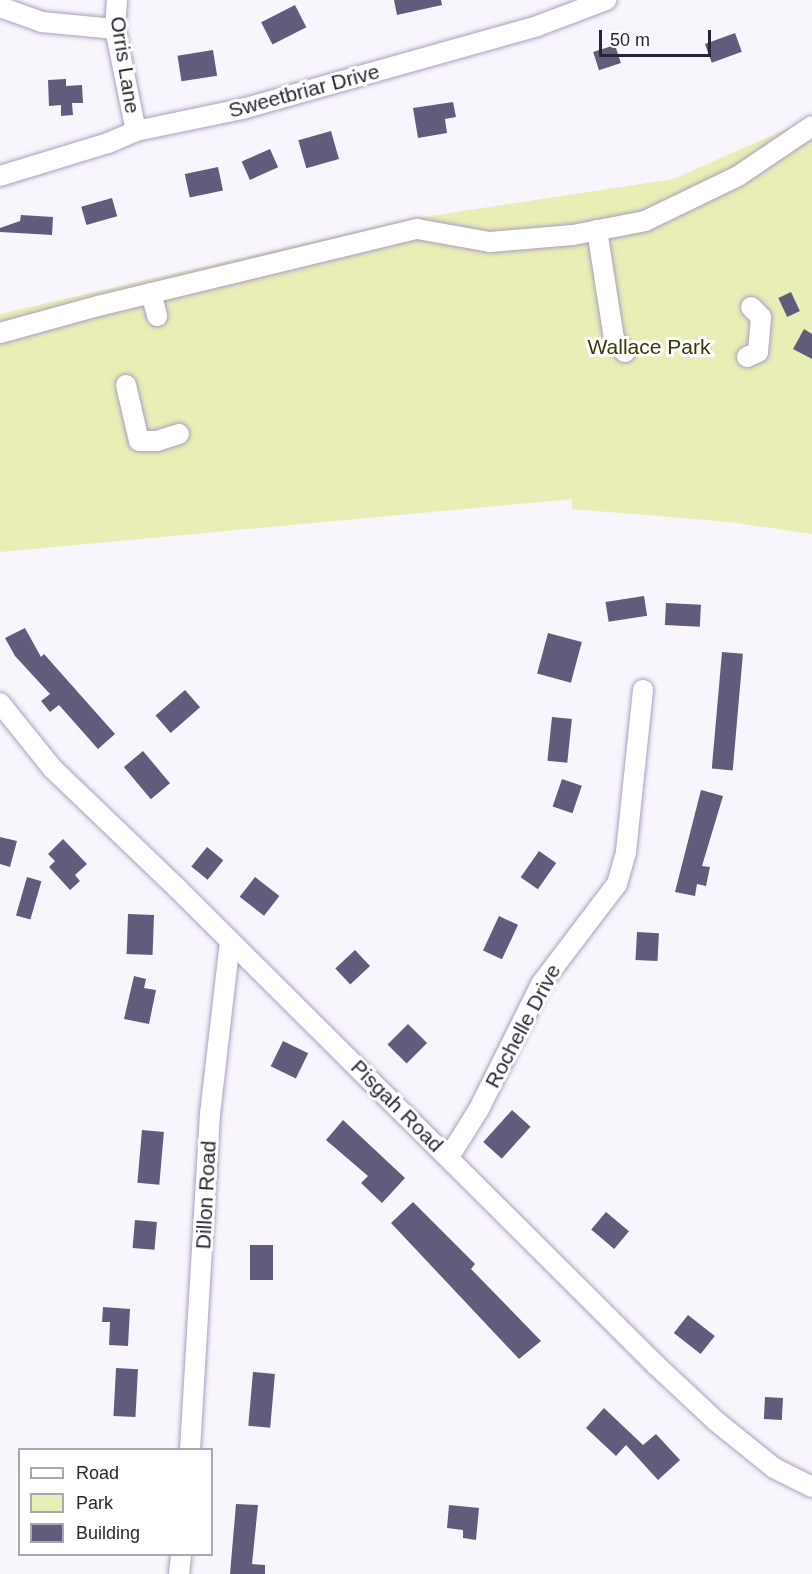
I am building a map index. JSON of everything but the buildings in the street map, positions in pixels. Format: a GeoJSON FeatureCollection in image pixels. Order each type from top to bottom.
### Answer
{"type":"FeatureCollection","features":[{"type":"Feature","properties":{"kind":"street","name":"Orris Lane"},"geometry":{"type":"LineString","coordinates":[[117,0],[115,29],[135,131]]}},
{"type":"Feature","properties":{"kind":"street","name":"Sweetbriar Drive"},"geometry":{"type":"LineString","coordinates":[[0,176],[108,143],[135,131],[257,105],[537,26],[606,0]]}},
{"type":"Feature","properties":{"kind":"street"},"geometry":{"type":"LineString","coordinates":[[0,8],[42,22],[115,29]]}},
{"type":"Feature","properties":{"kind":"street"},"geometry":{"type":"LineString","coordinates":[[0,333],[110,311],[151,293],[417,229],[490,242],[597,230],[645,220],[738,176],[812,126]]}},
{"type":"Feature","properties":{"kind":"street"},"geometry":{"type":"LineString","coordinates":[[597,230],[614,339],[625,352]]}},
{"type":"Feature","properties":{"kind":"street"},"geometry":{"type":"LineString","coordinates":[[151,293],[157,316]]}},
{"type":"Feature","properties":{"kind":"street"},"geometry":{"type":"LineString","coordinates":[[747,357],[758,352],[761,317],[751,307]]}},
{"type":"Feature","properties":{"kind":"street"},"geometry":{"type":"LineString","coordinates":[[126,385],[139,441],[157,441],[179,434]]}},
{"type":"Feature","properties":{"kind":"street","name":"Rochelle Drive"},"geometry":{"type":"LineString","coordinates":[[449,1157],[479,1109],[541,984],[617,884],[626,852],[643,690]]}},
{"type":"Feature","properties":{"kind":"street","name":"Pisgah Road"},"geometry":{"type":"LineString","coordinates":[[0,704],[52,768],[717,1422],[774,1468],[812,1487]]}},
{"type":"Feature","properties":{"kind":"street","name":"Dillon Road"},"geometry":{"type":"LineString","coordinates":[[190,1448],[210,1114],[230,941]]}},
{"type":"Feature","properties":{"kind":"street"},"geometry":{"type":"LineString","coordinates":[[180,1574],[181,1556]]}},
{"type":"Feature","properties":{"kind":"green space","name":"Wallace Park"},"geometry":{"type":"Polygon","coordinates":[[[812,118],[812,534],[729,522],[572,509],[572,499],[0,552],[0,314],[404,220],[673,179],[812,118]]]}}]}
